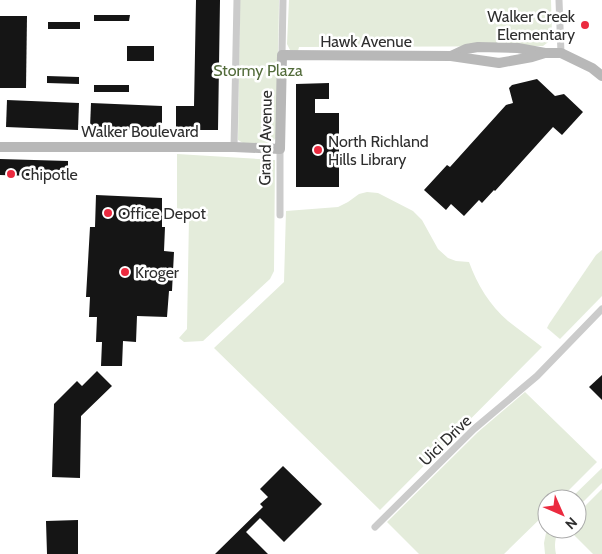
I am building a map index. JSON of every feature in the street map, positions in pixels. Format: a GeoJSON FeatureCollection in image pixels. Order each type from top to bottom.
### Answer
{"type":"FeatureCollection","features":[{"type":"Feature","properties":{"kind":"street"},"geometry":{"type":"LineString","coordinates":[[234,146],[237,0]]}},
{"type":"Feature","properties":{"kind":"street","name":"Grand Avenue"},"geometry":{"type":"LineString","coordinates":[[280,215],[283,0]]}},
{"type":"Feature","properties":{"kind":"street"},"geometry":{"type":"LineString","coordinates":[[559,0],[561,53]]}},
{"type":"Feature","properties":{"kind":"street","name":"Hawk Avenue"},"geometry":{"type":"LineString","coordinates":[[451,56],[466,49],[478,47],[518,48],[544,53],[561,53],[592,68],[602,76]]}},
{"type":"Feature","properties":{"kind":"street","name":"Hawk Avenue"},"geometry":{"type":"LineString","coordinates":[[282,56],[451,56],[499,63],[532,58],[544,53]]}},
{"type":"Feature","properties":{"kind":"street","name":"Walker Boulevard"},"geometry":{"type":"LineString","coordinates":[[0,147],[234,146],[280,149]]}},
{"type":"Feature","properties":{"kind":"street","name":"Uici Drive"},"geometry":{"type":"LineString","coordinates":[[375,527],[474,430],[537,376],[602,309]]}},
{"type":"Feature","properties":{"kind":"green space","name":"Stormy Plaza"},"geometry":{"type":"Polygon","coordinates":[[[240,0],[279,0],[277,134],[276,138],[268,144],[243,143],[238,140],[240,0]]]}},
{"type":"Feature","properties":{"kind":"green space"},"geometry":{"type":"Polygon","coordinates":[[[289,0],[551,0],[552,34],[551,40],[543,46],[299,47],[298,51],[290,50],[287,44],[289,0]]]}},
{"type":"Feature","properties":{"kind":"green space"},"geometry":{"type":"Polygon","coordinates":[[[177,154],[275,160],[274,271],[270,279],[203,341],[184,342],[179,338],[187,329],[189,217],[177,208],[177,154]]]}},
{"type":"Feature","properties":{"kind":"green space"},"geometry":{"type":"Polygon","coordinates":[[[367,192],[378,193],[413,211],[422,220],[438,249],[448,258],[469,262],[480,286],[495,309],[542,347],[380,510],[214,348],[284,282],[286,211],[338,207],[359,194],[367,192]]]}},
{"type":"Feature","properties":{"kind":"green space"},"geometry":{"type":"Polygon","coordinates":[[[602,250],[602,296],[560,339],[547,328],[596,255],[602,250]]]}},
{"type":"Feature","properties":{"kind":"green space"},"geometry":{"type":"Polygon","coordinates":[[[525,392],[597,462],[570,489],[537,489],[537,522],[504,554],[419,554],[387,522],[478,432],[525,392]]]}},
{"type":"Feature","properties":{"kind":"green space"},"geometry":{"type":"Polygon","coordinates":[[[602,468],[602,483],[587,498],[587,489],[580,489],[602,468]]]}},
{"type":"Feature","properties":{"kind":"green space"},"geometry":{"type":"Polygon","coordinates":[[[602,489],[602,554],[593,554],[578,539],[587,539],[587,504],[602,489]]]}},
{"type":"Feature","properties":{"kind":"green space"},"geometry":{"type":"Polygon","coordinates":[[[545,539],[556,539],[556,554],[545,554],[545,539]]]}},
{"type":"Feature","properties":{"kind":"building"},"geometry":{"type":"Polygon","coordinates":[[[196,0],[220,0],[218,130],[176,130],[176,106],[194,106],[196,0]]]}},
{"type":"Feature","properties":{"kind":"building"},"geometry":{"type":"Polygon","coordinates":[[[94,15],[130,15],[129,21],[94,21],[94,15]]]}},
{"type":"Feature","properties":{"kind":"building"},"geometry":{"type":"Polygon","coordinates":[[[0,16],[27,16],[26,88],[0,88],[0,16]]]}},
{"type":"Feature","properties":{"kind":"building"},"geometry":{"type":"Polygon","coordinates":[[[48,22],[80,22],[80,29],[48,29],[48,22]]]}},
{"type":"Feature","properties":{"kind":"building"},"geometry":{"type":"Polygon","coordinates":[[[127,46],[154,46],[154,61],[127,61],[127,46]]]}},
{"type":"Feature","properties":{"kind":"building"},"geometry":{"type":"Polygon","coordinates":[[[47,76],[79,77],[79,84],[47,83],[47,76]]]}},
{"type":"Feature","properties":{"kind":"building"},"geometry":{"type":"Polygon","coordinates":[[[537,79],[555,96],[564,94],[583,112],[562,135],[553,127],[495,191],[482,203],[479,200],[464,216],[451,204],[446,210],[424,190],[447,165],[450,167],[506,105],[513,103],[509,88],[512,85],[537,79]]]}},
{"type":"Feature","properties":{"kind":"building","name":"North Richland Hills Library"},"geometry":{"type":"Polygon","coordinates":[[[329,83],[329,99],[315,99],[315,113],[339,113],[339,187],[296,187],[296,84],[329,83]]]}},
{"type":"Feature","properties":{"kind":"building"},"geometry":{"type":"Polygon","coordinates":[[[94,85],[129,85],[129,92],[94,92],[94,85]]]}},
{"type":"Feature","properties":{"kind":"building"},"geometry":{"type":"Polygon","coordinates":[[[7,100],[79,103],[78,130],[6,127],[7,100]]]}},
{"type":"Feature","properties":{"kind":"building"},"geometry":{"type":"Polygon","coordinates":[[[91,103],[162,106],[162,131],[90,128],[91,103]]]}},
{"type":"Feature","properties":{"kind":"building"},"geometry":{"type":"Polygon","coordinates":[[[0,159],[68,161],[68,177],[0,175],[0,159]]]}},
{"type":"Feature","properties":{"kind":"building"},"geometry":{"type":"Polygon","coordinates":[[[96,195],[162,198],[162,227],[165,227],[164,251],[174,252],[172,291],[169,291],[167,317],[137,316],[136,342],[123,341],[122,366],[101,366],[102,342],[96,342],[97,317],[89,317],[90,297],[86,297],[90,227],[95,227],[96,195]]]}},
{"type":"Feature","properties":{"kind":"building"},"geometry":{"type":"Polygon","coordinates":[[[97,371],[112,386],[81,416],[80,478],[52,477],[54,404],[77,381],[82,386],[97,371]]]}},
{"type":"Feature","properties":{"kind":"building"},"geometry":{"type":"Polygon","coordinates":[[[602,375],[602,400],[589,387],[602,375]]]}},
{"type":"Feature","properties":{"kind":"building"},"geometry":{"type":"Polygon","coordinates":[[[283,466],[322,504],[284,542],[260,518],[246,532],[268,554],[215,554],[263,507],[260,504],[268,497],[260,489],[283,466]]]}},
{"type":"Feature","properties":{"kind":"building"},"geometry":{"type":"Polygon","coordinates":[[[78,520],[78,554],[47,554],[46,521],[78,520]]]}},
{"type":"Feature","properties":{"kind":"place","name":"Walker Creek Elementary"},"geometry":{"type":"Point","coordinates":[585,25]}},
{"type":"Feature","properties":{"kind":"place","name":"North Richland Hills Library"},"geometry":{"type":"Point","coordinates":[318,150]}},
{"type":"Feature","properties":{"kind":"place","name":"Chipotle"},"geometry":{"type":"Point","coordinates":[11,174]}},
{"type":"Feature","properties":{"kind":"place","name":"Office Depot"},"geometry":{"type":"Point","coordinates":[108,213]}},
{"type":"Feature","properties":{"kind":"place","name":"Kroger"},"geometry":{"type":"Point","coordinates":[125,272]}}]}
